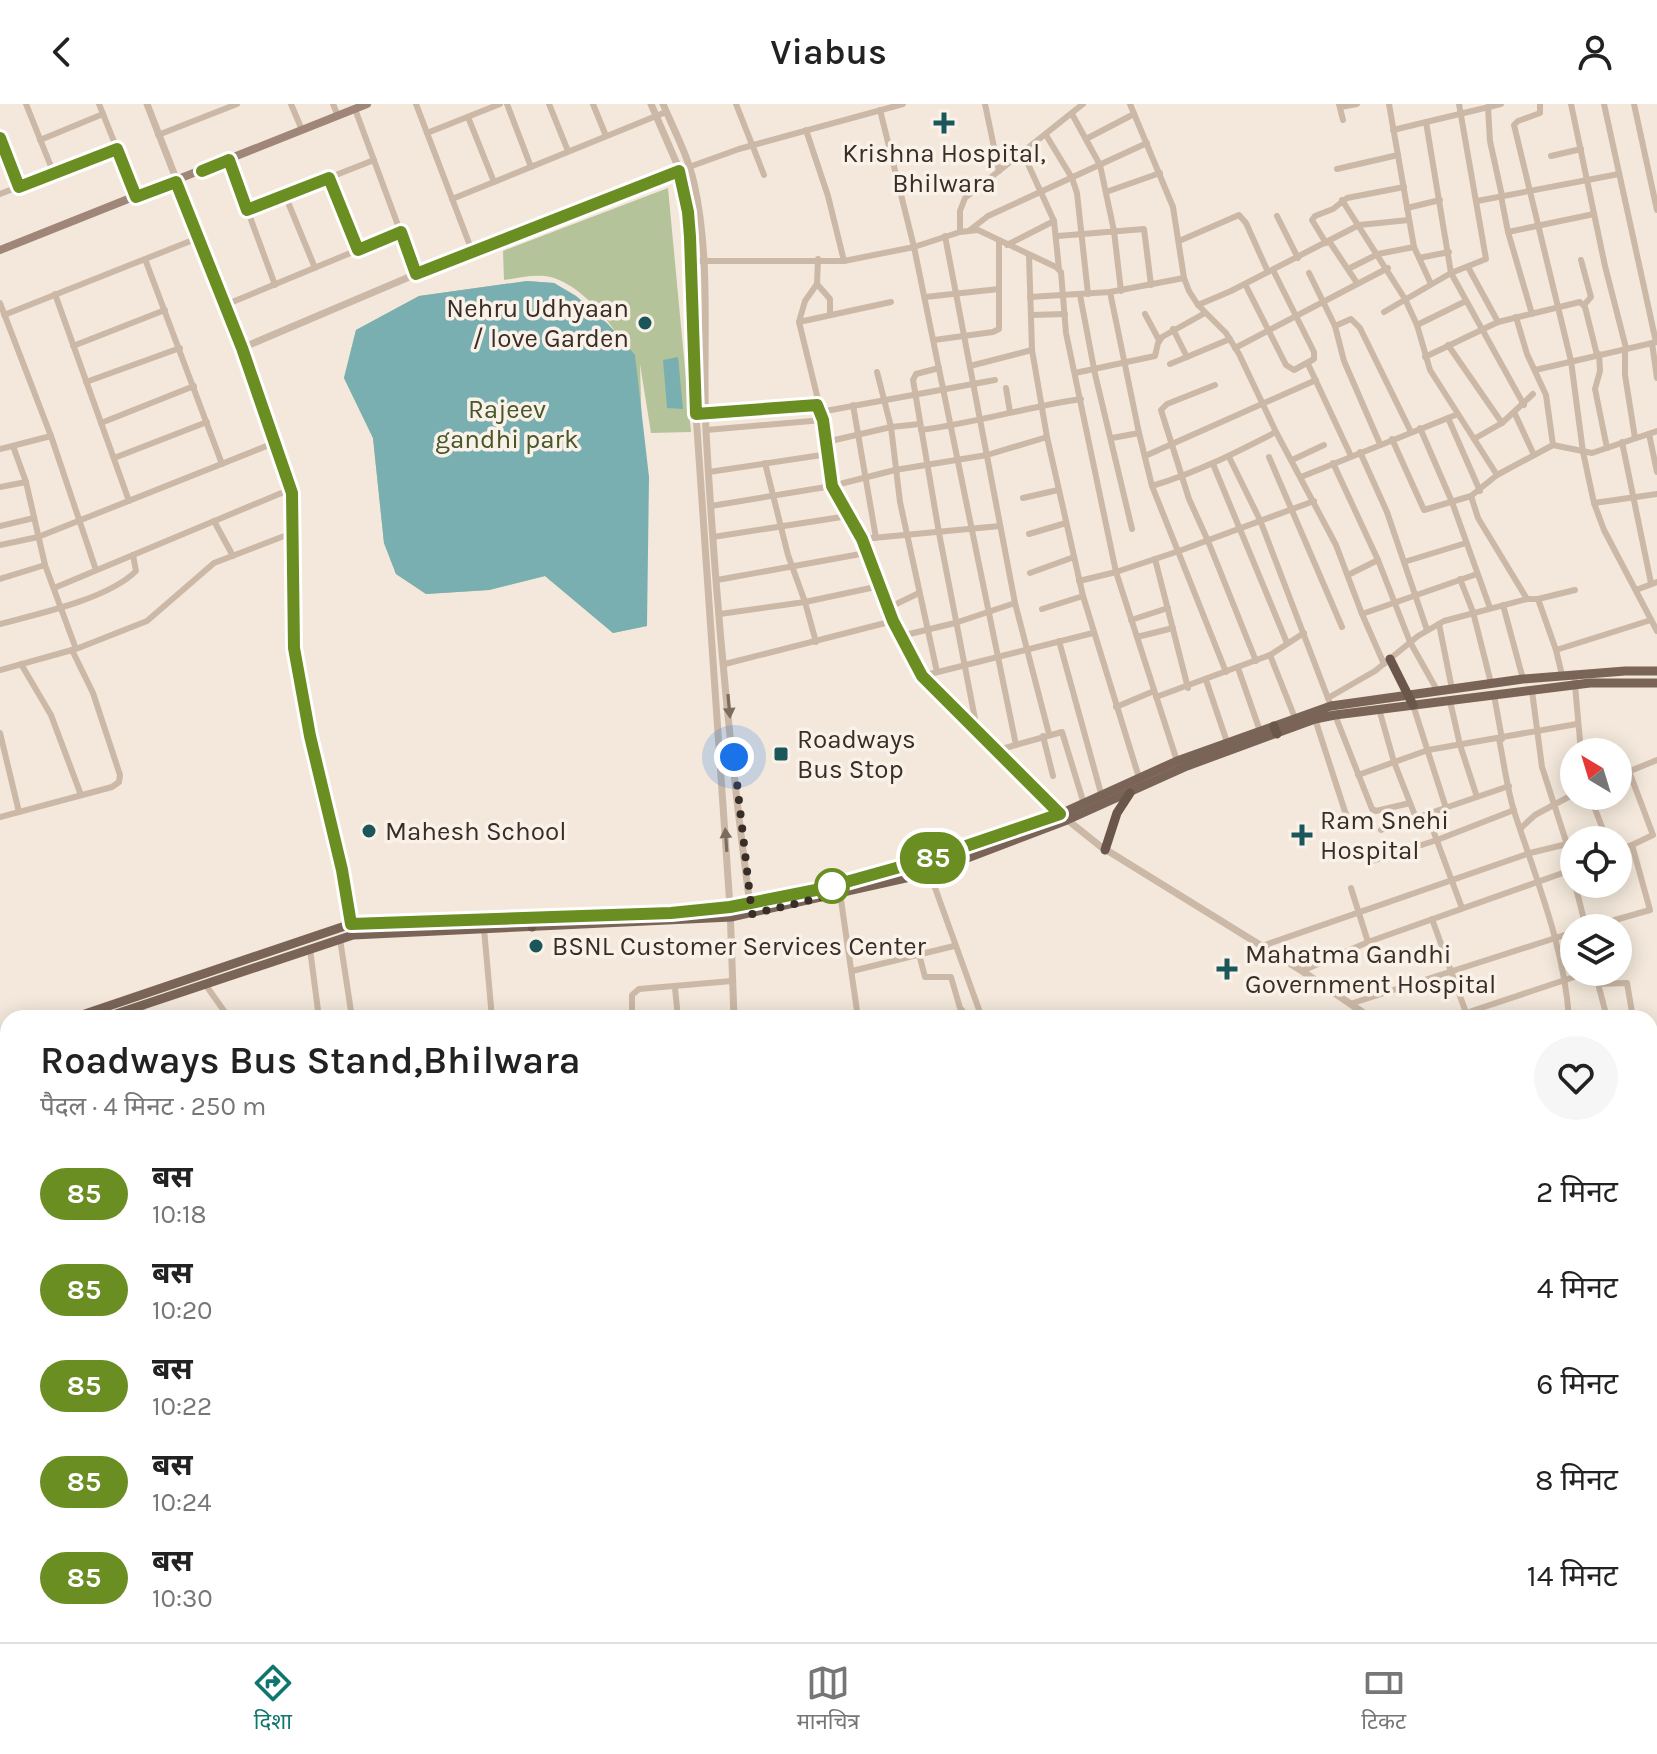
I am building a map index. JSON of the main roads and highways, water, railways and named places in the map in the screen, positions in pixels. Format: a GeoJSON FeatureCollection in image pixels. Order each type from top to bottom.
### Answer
{"type":"FeatureCollection","features":[{"type":"Feature","properties":{"kind":"highway"},"geometry":{"type":"LineString","coordinates":[[1387,661],[1412,700]]}},
{"type":"Feature","properties":{"kind":"highway"},"geometry":{"type":"LineString","coordinates":[[1105,850],[1117,813],[1130,793]]}},
{"type":"Feature","properties":{"kind":"main road"},"geometry":{"type":"LineString","coordinates":[[0,250],[367,104]]}},
{"type":"Feature","properties":{"kind":"main road"},"geometry":{"type":"LineString","coordinates":[[1103,800],[1130,793],[1177,761],[1260,731],[1275,730],[1295,718],[1332,706],[1412,700],[1450,701],[1523,679],[1657,671]]}},
{"type":"Feature","properties":{"kind":"main road"},"geometry":{"type":"LineString","coordinates":[[98,1010],[352,930],[730,912],[752,914],[928,873],[1141,783],[1275,730],[1315,719],[1332,706],[1379,709],[1437,690],[1492,688],[1532,691],[1623,681],[1657,683]]}},
{"type":"Feature","properties":{"kind":"main road"},"geometry":{"type":"LineString","coordinates":[[730,912],[749,903],[821,889],[1064,817]]}},
{"type":"Feature","properties":{"kind":"main road"},"geometry":{"type":"LineString","coordinates":[[129,1010],[340,939],[352,930],[484,929],[532,922]]}},
{"type":"Feature","properties":{"kind":"water","name":"Rajeev gandhi park"},"geometry":{"type":"Polygon","coordinates":[[[527,281],[554,283],[576,296],[608,324],[635,355],[649,477],[647,626],[613,633],[545,576],[489,590],[426,594],[396,574],[384,543],[373,438],[344,378],[356,330],[419,296],[527,281]]]}},
{"type":"Feature","properties":{"kind":"water"},"geometry":{"type":"Polygon","coordinates":[[[678,357],[683,409],[667,408],[663,360],[678,357]]]}},
{"type":"Feature","properties":{"kind":"place","name":"Krishna Hospital, Bhilwara"},"geometry":{"type":"Point","coordinates":[944,123]}},
{"type":"Feature","properties":{"kind":"place","name":"Nehru Udhyaan / love Garden"},"geometry":{"type":"Point","coordinates":[645,323]}},
{"type":"Feature","properties":{"kind":"place","name":"Roadways Bus Stop"},"geometry":{"type":"Point","coordinates":[781,754]}},
{"type":"Feature","properties":{"kind":"place","name":"Mahesh School"},"geometry":{"type":"Point","coordinates":[369,831]}},
{"type":"Feature","properties":{"kind":"place","name":"Ram Snehi Hospital"},"geometry":{"type":"Point","coordinates":[1302,835]}},
{"type":"Feature","properties":{"kind":"place","name":"BSNL Customer Services Center"},"geometry":{"type":"Point","coordinates":[536,946]}},
{"type":"Feature","properties":{"kind":"place","name":"Mahatma Gandhi Government Hospital"},"geometry":{"type":"Point","coordinates":[1227,969]}}]}
